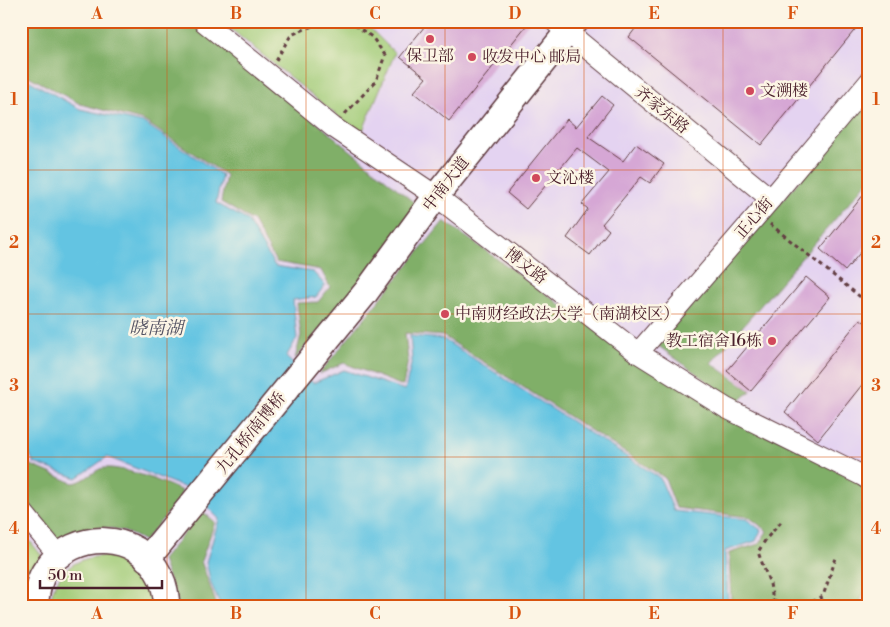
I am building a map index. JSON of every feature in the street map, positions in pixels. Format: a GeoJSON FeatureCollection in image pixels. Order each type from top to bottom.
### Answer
{"type":"FeatureCollection","features":[{"type":"Feature","properties":{"kind":"main road","name":"中南大道"},"geometry":{"type":"LineString","coordinates":[[319,349],[366,292],[565,25]]}},
{"type":"Feature","properties":{"kind":"main road","name":"九孔桥/南博桥"},"geometry":{"type":"LineString","coordinates":[[147,559],[319,349]]}},
{"type":"Feature","properties":{"kind":"main road"},"geometry":{"type":"LineString","coordinates":[[34,604],[37,588],[45,570],[58,556],[75,545],[105,540],[126,544],[147,559],[160,576],[166,591],[167,606]]}},
{"type":"Feature","properties":{"kind":"street","name":"博文路"},"geometry":{"type":"LineString","coordinates":[[203,21],[333,127],[436,196],[638,353],[726,408],[869,480]]}},
{"type":"Feature","properties":{"kind":"street","name":"齐家东路"},"geometry":{"type":"LineString","coordinates":[[565,25],[764,207]]}},
{"type":"Feature","properties":{"kind":"street","name":"正心街"},"geometry":{"type":"LineString","coordinates":[[638,353],[869,82]]}},
{"type":"Feature","properties":{"kind":"street"},"geometry":{"type":"LineString","coordinates":[[21,510],[58,556]]}},
{"type":"Feature","properties":{"kind":"path"},"geometry":{"type":"LineString","coordinates":[[267,74],[290,36],[324,21]]}},
{"type":"Feature","properties":{"kind":"path"},"geometry":{"type":"LineString","coordinates":[[333,127],[376,80],[385,55],[372,37],[349,21]]}},
{"type":"Feature","properties":{"kind":"path"},"geometry":{"type":"LineString","coordinates":[[764,207],[869,304]]}},
{"type":"Feature","properties":{"kind":"path"},"geometry":{"type":"LineString","coordinates":[[781,522],[766,539],[758,552],[770,584],[773,600],[782,606]]}},
{"type":"Feature","properties":{"kind":"path"},"geometry":{"type":"LineString","coordinates":[[805,606],[823,596],[837,554]]}},
{"type":"Feature","properties":{"kind":"path"},"geometry":{"type":"LineString","coordinates":[[821,598],[822,606]]}},
{"type":"Feature","properties":{"kind":"shaded area","name":"中南财经政法大学（南湖校区）"},"geometry":{"type":"Polygon","coordinates":[[[21,21],[869,21],[869,606],[21,606],[21,21]]]}},
{"type":"Feature","properties":{"kind":"green space"},"geometry":{"type":"Polygon","coordinates":[[[21,21],[193,21],[422,209],[295,359],[301,335],[297,303],[318,302],[330,287],[321,270],[276,262],[253,221],[221,202],[226,175],[144,121],[80,104],[21,72],[21,21]]]}},
{"type":"Feature","properties":{"kind":"green space"},"geometry":{"type":"Polygon","coordinates":[[[221,21],[363,21],[395,53],[361,135],[221,21]]]}},
{"type":"Feature","properties":{"kind":"green space"},"geometry":{"type":"Polygon","coordinates":[[[869,100],[869,180],[711,363],[751,391],[737,403],[657,345],[869,100]]]}},
{"type":"Feature","properties":{"kind":"green space"},"geometry":{"type":"Polygon","coordinates":[[[444,221],[643,363],[869,488],[869,587],[866,586],[859,606],[737,606],[731,601],[729,553],[759,544],[767,531],[749,517],[676,508],[665,478],[443,336],[405,333],[408,360],[403,386],[344,363],[319,374],[444,221]]]}},
{"type":"Feature","properties":{"kind":"green space"},"geometry":{"type":"Polygon","coordinates":[[[21,447],[29,464],[73,483],[100,469],[107,468],[129,471],[182,491],[179,500],[144,541],[122,531],[101,527],[80,530],[58,540],[21,494],[21,447]]]}},
{"type":"Feature","properties":{"kind":"green space"},"geometry":{"type":"Polygon","coordinates":[[[202,511],[215,522],[201,561],[217,606],[178,606],[162,560],[202,511]]]}},
{"type":"Feature","properties":{"kind":"green space"},"geometry":{"type":"Polygon","coordinates":[[[21,530],[42,556],[28,578],[21,604],[21,530]]]}},
{"type":"Feature","properties":{"kind":"green space"},"geometry":{"type":"Polygon","coordinates":[[[104,556],[122,561],[137,572],[147,587],[151,606],[50,606],[55,585],[66,569],[83,560],[104,556]]]}},
{"type":"Feature","properties":{"kind":"water","name":"晓南湖"},"geometry":{"type":"Polygon","coordinates":[[[21,76],[80,109],[144,123],[222,175],[216,203],[247,220],[275,266],[313,272],[325,285],[316,297],[293,300],[297,338],[286,357],[313,383],[344,370],[405,390],[412,360],[410,336],[443,339],[660,478],[674,511],[746,519],[761,530],[756,541],[725,551],[728,601],[733,606],[221,606],[211,584],[206,562],[219,519],[191,490],[107,457],[77,478],[34,463],[21,436],[21,76]]]}},
{"type":"Feature","properties":{"kind":"building","name":"收发中心 邮局"},"geometry":{"type":"Polygon","coordinates":[[[429,21],[530,21],[449,121],[414,92],[426,78],[400,57],[429,21]]]}},
{"type":"Feature","properties":{"kind":"building","name":"文溯楼"},"geometry":{"type":"Polygon","coordinates":[[[641,21],[862,21],[761,145],[629,37],[641,21]]]}},
{"type":"Feature","properties":{"kind":"building","name":"文沁楼"},"geometry":{"type":"Polygon","coordinates":[[[602,96],[613,105],[588,137],[623,161],[636,144],[664,164],[650,183],[641,177],[602,224],[609,230],[590,255],[567,238],[588,209],[582,204],[609,172],[577,148],[526,209],[507,193],[567,119],[576,127],[602,96]]]}},
{"type":"Feature","properties":{"kind":"building"},"geometry":{"type":"Polygon","coordinates":[[[869,188],[869,242],[845,271],[820,249],[869,188]]]}},
{"type":"Feature","properties":{"kind":"building","name":"教工宿舍16栋"},"geometry":{"type":"Polygon","coordinates":[[[806,277],[830,297],[751,391],[727,371],[806,277]]]}},
{"type":"Feature","properties":{"kind":"building"},"geometry":{"type":"Polygon","coordinates":[[[860,319],[869,325],[869,376],[818,440],[785,412],[860,319]]]}},
{"type":"Feature","properties":{"kind":"place","name":"保卫部"},"geometry":{"type":"Point","coordinates":[430,39]}},
{"type":"Feature","properties":{"kind":"place","name":"收发中心 邮局"},"geometry":{"type":"Point","coordinates":[472,57]}},
{"type":"Feature","properties":{"kind":"place","name":"文溯楼"},"geometry":{"type":"Point","coordinates":[750,91]}},
{"type":"Feature","properties":{"kind":"place","name":"文沁楼"},"geometry":{"type":"Point","coordinates":[536,178]}},
{"type":"Feature","properties":{"kind":"place","name":"中南财经政法大学（南湖校区）"},"geometry":{"type":"Point","coordinates":[445,314]}},
{"type":"Feature","properties":{"kind":"place","name":"教工宿舍16栋"},"geometry":{"type":"Point","coordinates":[772,341]}}]}
